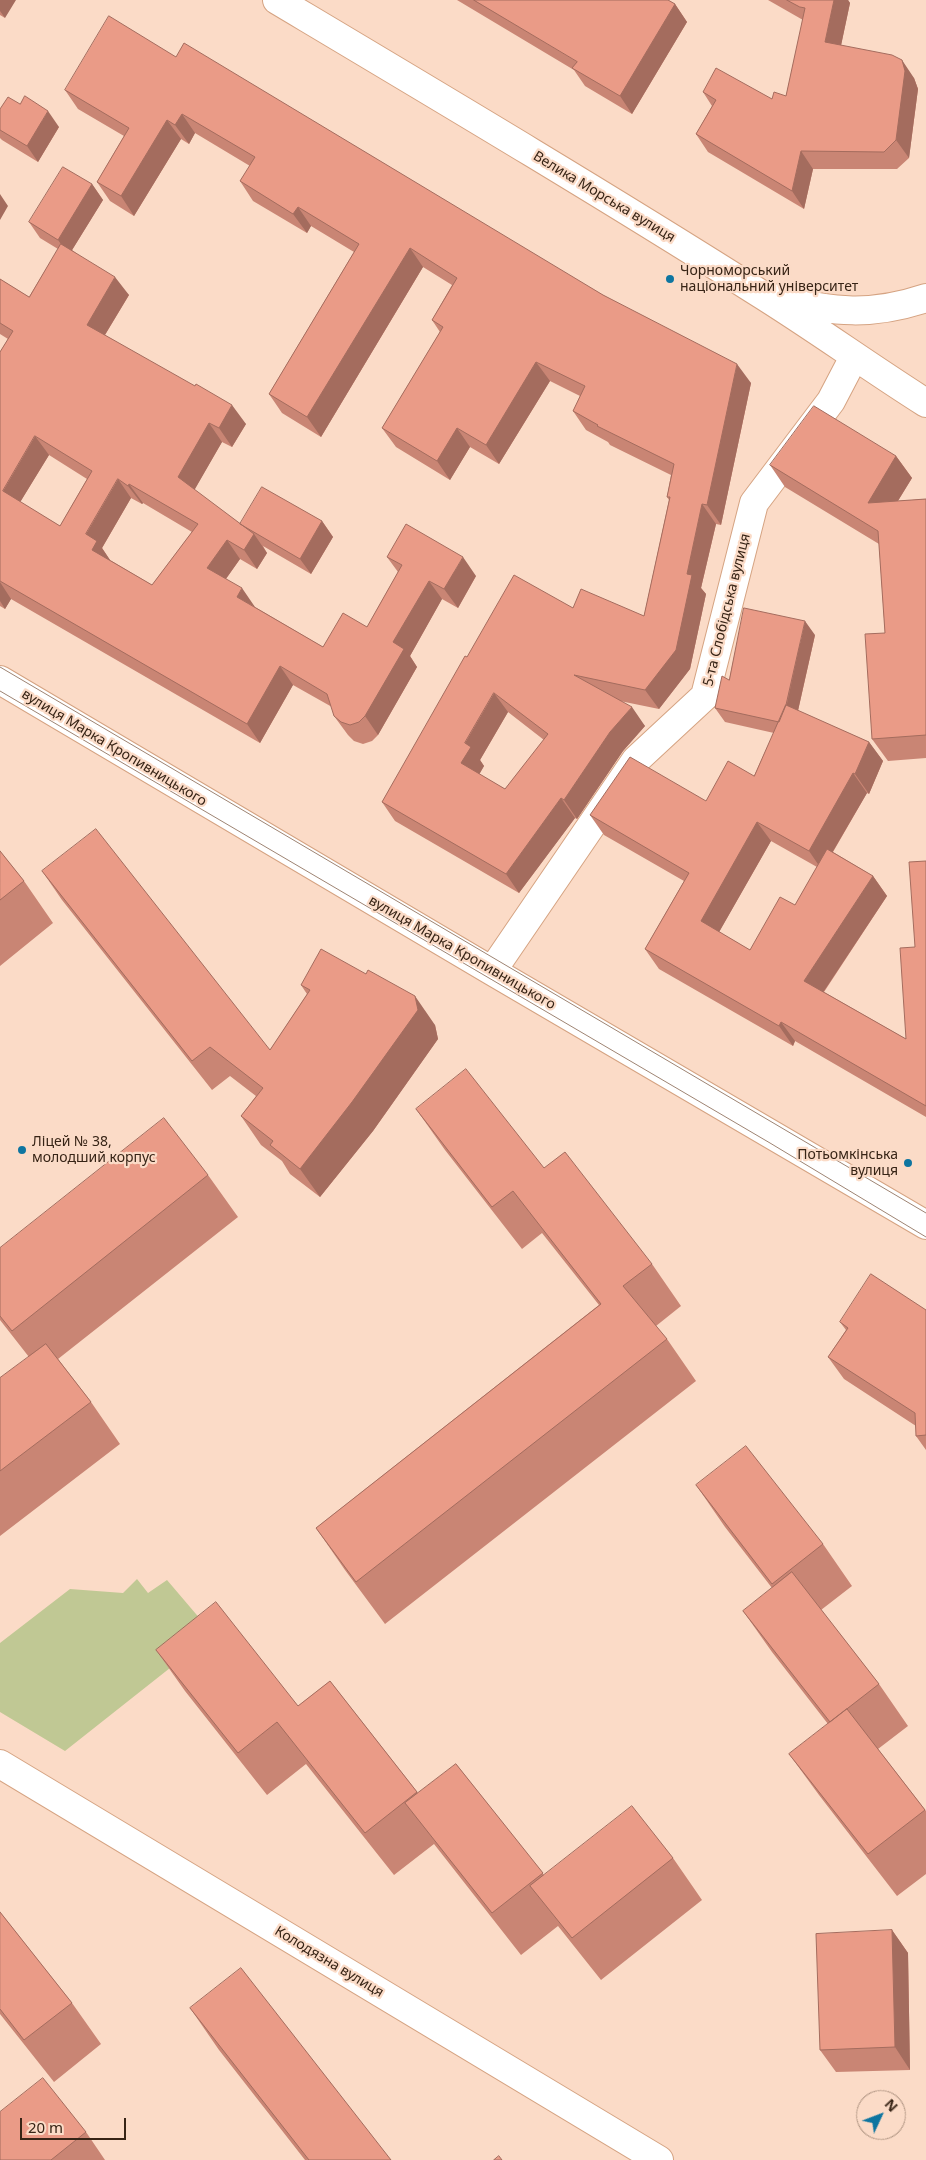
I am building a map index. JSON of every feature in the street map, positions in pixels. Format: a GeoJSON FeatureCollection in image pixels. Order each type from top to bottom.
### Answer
{"type":"FeatureCollection","features":[{"type":"Feature","properties":{"kind":"street","name":"Велика Морська вулиця"},"geometry":{"type":"LineString","coordinates":[[278,0],[614,202],[758,292],[926,403]]}},
{"type":"Feature","properties":{"kind":"street"},"geometry":{"type":"LineString","coordinates":[[758,292],[830,310],[856,311],[898,307],[926,298]]}},
{"type":"Feature","properties":{"kind":"street","name":"5-та Слобідська вулиця"},"geometry":{"type":"LineString","coordinates":[[492,972],[636,760],[705,696],[754,503],[831,401],[854,357]]}},
{"type":"Feature","properties":{"kind":"street","name":"вулиця Марка Кропивницького"},"geometry":{"type":"LineString","coordinates":[[0,680],[492,972],[926,1224]]}},
{"type":"Feature","properties":{"kind":"street","name":"Колодязна вулиця"},"geometry":{"type":"LineString","coordinates":[[0,1764],[659,2160]]}},
{"type":"Feature","properties":{"kind":"green space"},"geometry":{"type":"Polygon","coordinates":[[[137,1579],[148,1593],[167,1580],[213,1634],[65,1751],[0,1712],[0,1643],[70,1589],[123,1593],[137,1579]]]}},
{"type":"Feature","properties":{"kind":"building"},"geometry":{"type":"Polygon","coordinates":[[[474,0],[668,0],[675,4],[620,96],[572,68],[577,62],[474,0]]]}},
{"type":"Feature","properties":{"kind":"building"},"geometry":{"type":"Polygon","coordinates":[[[787,0],[834,0],[825,42],[892,55],[902,60],[905,71],[896,140],[884,152],[801,151],[792,191],[696,134],[716,100],[703,92],[716,68],[772,99],[774,92],[786,96],[805,8],[787,0]]]}},
{"type":"Feature","properties":{"kind":"building"},"geometry":{"type":"Polygon","coordinates":[[[109,16],[176,57],[184,43],[603,295],[737,364],[707,505],[702,504],[687,574],[692,575],[676,650],[645,690],[574,675],[632,707],[610,732],[564,800],[561,798],[506,874],[382,802],[465,656],[467,657],[514,575],[573,608],[581,589],[644,616],[670,497],[667,497],[674,464],[597,426],[573,411],[585,386],[536,362],[486,445],[457,428],[437,461],[382,428],[443,327],[432,320],[457,278],[410,248],[307,417],[269,394],[359,244],[298,207],[293,214],[240,181],[255,157],[182,114],[175,125],[167,120],[121,196],[97,182],[129,128],[65,90],[109,16]],[[494,693],[465,743],[471,747],[461,763],[505,789],[548,734],[494,693]]]}},
{"type":"Feature","properties":{"kind":"building"},"geometry":{"type":"Polygon","coordinates":[[[25,96],[48,111],[27,146],[0,130],[0,109],[8,97],[20,104],[25,96]]]}},
{"type":"Feature","properties":{"kind":"building"},"geometry":{"type":"Polygon","coordinates":[[[63,167],[92,184],[58,240],[29,222],[63,167]]]}},
{"type":"Feature","properties":{"kind":"building"},"geometry":{"type":"Polygon","coordinates":[[[61,244],[115,277],[87,325],[232,405],[219,428],[209,423],[178,477],[254,534],[244,550],[227,540],[207,568],[242,588],[237,597],[323,647],[343,613],[367,627],[402,565],[387,557],[406,524],[463,557],[444,589],[429,581],[393,642],[404,649],[365,716],[359,722],[350,725],[341,722],[334,716],[327,694],[280,666],[247,724],[0,581],[0,352],[13,331],[0,323],[0,279],[29,297],[61,244]],[[35,436],[3,491],[60,526],[92,471],[35,436]],[[118,479],[86,534],[97,541],[92,550],[152,585],[198,524],[118,479]]]}},
{"type":"Feature","properties":{"kind":"building"},"geometry":{"type":"Polygon","coordinates":[[[814,406],[896,456],[868,503],[926,499],[926,735],[872,739],[865,634],[885,633],[878,531],[770,465],[814,406]]]}},
{"type":"Feature","properties":{"kind":"building"},"geometry":{"type":"Polygon","coordinates":[[[262,487],[322,521],[300,559],[240,524],[262,487]]]}},
{"type":"Feature","properties":{"kind":"building"},"geometry":{"type":"Polygon","coordinates":[[[744,608],[805,621],[786,705],[779,722],[715,708],[722,676],[729,680],[744,608]]]}},
{"type":"Feature","properties":{"kind":"building"},"geometry":{"type":"Polygon","coordinates":[[[786,705],[869,742],[855,774],[853,773],[809,851],[757,822],[701,921],[750,950],[780,897],[795,905],[827,849],[873,876],[804,981],[906,1039],[900,948],[915,947],[909,862],[926,861],[926,1106],[781,1022],[779,1026],[645,949],[689,873],[590,815],[630,757],[706,801],[728,761],[754,776],[786,705]]]}},
{"type":"Feature","properties":{"kind":"building"},"geometry":{"type":"Polygon","coordinates":[[[96,829],[270,1050],[310,990],[301,985],[321,949],[366,974],[368,970],[415,996],[418,1010],[352,1102],[300,1169],[270,1145],[273,1141],[241,1116],[263,1088],[210,1047],[192,1061],[42,871],[96,829]]]}},
{"type":"Feature","properties":{"kind":"building"},"geometry":{"type":"Polygon","coordinates":[[[0,851],[24,881],[0,900],[0,851]]]}},
{"type":"Feature","properties":{"kind":"building"},"geometry":{"type":"Polygon","coordinates":[[[466,1069],[544,1168],[565,1152],[652,1264],[623,1286],[667,1339],[356,1582],[316,1528],[601,1304],[513,1191],[492,1207],[416,1109],[466,1069]]]}},
{"type":"Feature","properties":{"kind":"building"},"geometry":{"type":"Polygon","coordinates":[[[164,1118],[208,1175],[12,1331],[0,1316],[0,1248],[164,1118]]]}},
{"type":"Feature","properties":{"kind":"building"},"geometry":{"type":"Polygon","coordinates":[[[871,1274],[926,1310],[926,1435],[916,1436],[915,1413],[828,1357],[848,1328],[840,1322],[871,1274]]]}},
{"type":"Feature","properties":{"kind":"building"},"geometry":{"type":"Polygon","coordinates":[[[46,1344],[91,1402],[0,1471],[0,1378],[46,1344]]]}},
{"type":"Feature","properties":{"kind":"building"},"geometry":{"type":"Polygon","coordinates":[[[746,1446],[823,1544],[772,1584],[696,1485],[746,1446]]]}},
{"type":"Feature","properties":{"kind":"building"},"geometry":{"type":"Polygon","coordinates":[[[792,1572],[879,1684],[830,1722],[743,1611],[792,1572]]]}},
{"type":"Feature","properties":{"kind":"building"},"geometry":{"type":"Polygon","coordinates":[[[216,1602],[298,1706],[330,1681],[417,1792],[365,1833],[277,1722],[238,1753],[156,1650],[216,1602]]]}},
{"type":"Feature","properties":{"kind":"building"},"geometry":{"type":"Polygon","coordinates":[[[847,1709],[925,1810],[868,1854],[789,1754],[847,1709]]]}},
{"type":"Feature","properties":{"kind":"building"},"geometry":{"type":"Polygon","coordinates":[[[456,1764],[543,1873],[492,1913],[405,1803],[456,1764]]]}},
{"type":"Feature","properties":{"kind":"building"},"geometry":{"type":"Polygon","coordinates":[[[632,1806],[673,1858],[572,1938],[530,1886],[632,1806]]]}},
{"type":"Feature","properties":{"kind":"building"},"geometry":{"type":"Polygon","coordinates":[[[0,1912],[72,2003],[24,2040],[0,2009],[0,1912]]]}},
{"type":"Feature","properties":{"kind":"building"},"geometry":{"type":"Polygon","coordinates":[[[892,1930],[895,2047],[820,2050],[816,1934],[892,1930]]]}},
{"type":"Feature","properties":{"kind":"building"},"geometry":{"type":"Polygon","coordinates":[[[241,1968],[391,2160],[309,2160],[190,2008],[241,1968]]]}},
{"type":"Feature","properties":{"kind":"building"},"geometry":{"type":"Polygon","coordinates":[[[43,2078],[86,2132],[51,2160],[0,2160],[0,2112],[43,2078]]]}},
{"type":"Feature","properties":{"kind":"building"},"geometry":{"type":"Polygon","coordinates":[[[499,2156],[502,2160],[494,2160],[499,2156]]]}},
{"type":"Feature","properties":{"kind":"tram line"},"geometry":{"type":"LineString","coordinates":[[0,667],[926,1213]]}},
{"type":"Feature","properties":{"kind":"tram line"},"geometry":{"type":"LineString","coordinates":[[0,691],[770,1143],[926,1237]]}},
{"type":"Feature","properties":{"kind":"place","name":"Чорноморський національний університет"},"geometry":{"type":"Point","coordinates":[670,279]}},
{"type":"Feature","properties":{"kind":"place","name":"Ліцей № 38, молодший корпус"},"geometry":{"type":"Point","coordinates":[22,1150]}},
{"type":"Feature","properties":{"kind":"place","name":"Потьомкінська вулиця"},"geometry":{"type":"Point","coordinates":[908,1163]}}]}
